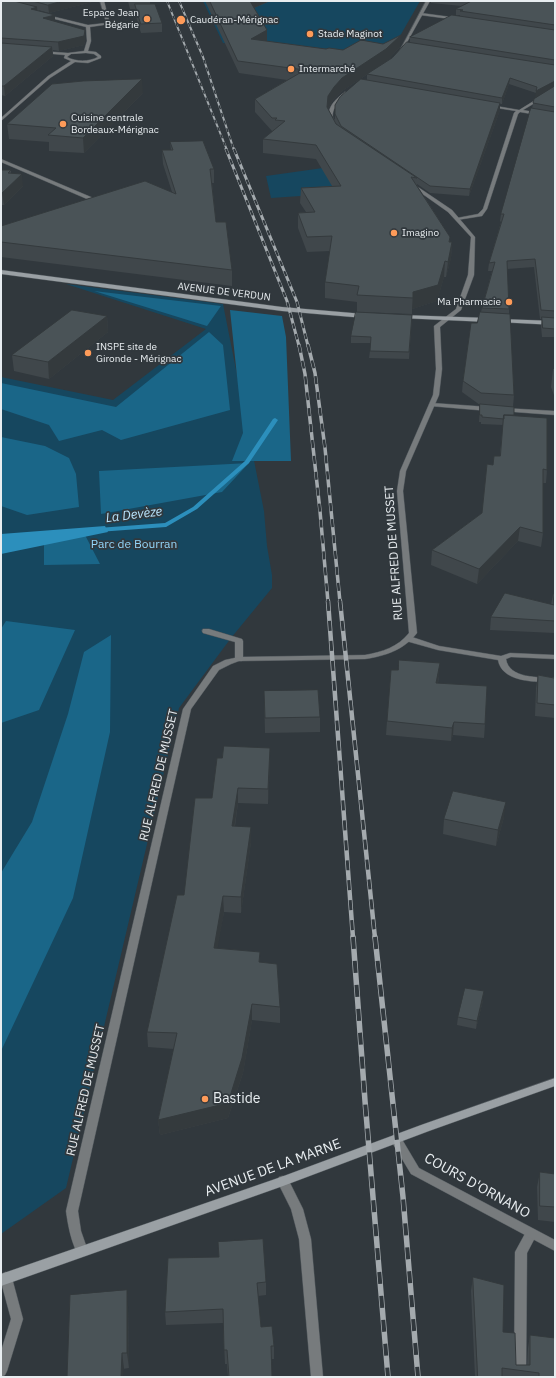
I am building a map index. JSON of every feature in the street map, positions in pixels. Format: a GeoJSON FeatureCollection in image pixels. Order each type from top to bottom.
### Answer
{"type":"FeatureCollection","features":[{"type":"Feature","properties":{"kind":"main road","name":"AVENUE DE VERDUN"},"geometry":{"type":"LineString","coordinates":[[1,272],[282,309],[368,316]]}},
{"type":"Feature","properties":{"kind":"main road"},"geometry":{"type":"LineString","coordinates":[[397,317],[555,323]]}},
{"type":"Feature","properties":{"kind":"main road","name":"AVENUE DE LA MARNE"},"geometry":{"type":"LineString","coordinates":[[4,1279],[282,1181],[555,1082]]}},
{"type":"Feature","properties":{"kind":"street"},"geometry":{"type":"LineString","coordinates":[[37,13],[88,26],[108,24],[102,1]]}},
{"type":"Feature","properties":{"kind":"street"},"geometry":{"type":"LineString","coordinates":[[394,59],[405,45],[428,1]]}},
{"type":"Feature","properties":{"kind":"street"},"geometry":{"type":"LineString","coordinates":[[421,14],[463,20]]}},
{"type":"Feature","properties":{"kind":"street"},"geometry":{"type":"LineString","coordinates":[[86,52],[89,41],[88,26]]}},
{"type":"Feature","properties":{"kind":"street"},"geometry":{"type":"LineString","coordinates":[[405,45],[410,46]]}},
{"type":"Feature","properties":{"kind":"street"},"geometry":{"type":"LineString","coordinates":[[39,52],[68,54],[86,52],[95,53],[100,55],[100,57],[91,61],[74,61],[66,58],[68,54]]}},
{"type":"Feature","properties":{"kind":"street"},"geometry":{"type":"LineString","coordinates":[[1,120],[49,77],[74,61]]}},
{"type":"Feature","properties":{"kind":"street"},"geometry":{"type":"LineString","coordinates":[[459,219],[480,215],[485,210],[516,113],[555,89]]}},
{"type":"Feature","properties":{"kind":"street"},"geometry":{"type":"LineString","coordinates":[[335,130],[330,120],[330,110],[334,103],[349,90]]}},
{"type":"Feature","properties":{"kind":"street"},"geometry":{"type":"LineString","coordinates":[[488,105],[555,117]]}},
{"type":"Feature","properties":{"kind":"street"},"geometry":{"type":"LineString","coordinates":[[1,160],[96,201]]}},
{"type":"Feature","properties":{"kind":"street"},"geometry":{"type":"LineString","coordinates":[[403,178],[450,211],[474,237],[471,275],[458,310],[446,319]]}},
{"type":"Feature","properties":{"kind":"street"},"geometry":{"type":"LineString","coordinates":[[90,202],[103,198]]}},
{"type":"Feature","properties":{"kind":"street","name":"RUE ALFRED DE MUSSET"},"geometry":{"type":"LineString","coordinates":[[82,1251],[75,1231],[72,1211],[187,709],[216,668],[228,662],[239,659],[358,658],[375,656],[389,651],[409,639],[413,633],[400,491],[402,471],[436,395],[439,369],[437,326],[446,319]]}},
{"type":"Feature","properties":{"kind":"street"},"geometry":{"type":"LineString","coordinates":[[432,405],[555,413]]}},
{"type":"Feature","properties":{"kind":"street"},"geometry":{"type":"LineString","coordinates":[[206,631],[239,641],[239,659]]}},
{"type":"Feature","properties":{"kind":"street"},"geometry":{"type":"LineString","coordinates":[[409,639],[438,648],[502,658],[510,655],[555,657]]}},
{"type":"Feature","properties":{"kind":"street"},"geometry":{"type":"LineString","coordinates":[[502,658],[504,668],[518,676],[555,680]]}},
{"type":"Feature","properties":{"kind":"street","name":"COURS D'ORNANO"},"geometry":{"type":"LineString","coordinates":[[396,1139],[415,1172],[555,1246]]}},
{"type":"Feature","properties":{"kind":"street"},"geometry":{"type":"LineString","coordinates":[[282,1181],[297,1209],[305,1239],[317,1377]]}},
{"type":"Feature","properties":{"kind":"street"},"geometry":{"type":"LineString","coordinates":[[520,1377],[521,1252],[531,1234]]}},
{"type":"Feature","properties":{"kind":"street"},"geometry":{"type":"LineString","coordinates":[[1,1371],[17,1319],[4,1279]]}},
{"type":"Feature","properties":{"kind":"green space","name":"Stade Maginot"},"geometry":{"type":"Polygon","coordinates":[[[203,1],[420,1],[385,59],[223,43],[203,1]]]}},
{"type":"Feature","properties":{"kind":"green space"},"geometry":{"type":"Polygon","coordinates":[[[330,167],[404,189],[271,198],[266,176],[330,167]]]}},
{"type":"Feature","properties":{"kind":"green space","name":"Parc de Bourran"},"geometry":{"type":"Polygon","coordinates":[[[66,284],[223,304],[264,511],[267,546],[272,575],[272,588],[231,638],[179,708],[66,1188],[1,1234],[1,377],[113,400],[206,329],[66,284]]]}},
{"type":"Feature","properties":{"kind":"shaded area"},"geometry":{"type":"Polygon","coordinates":[[[94,291],[221,306],[207,326],[94,291]]]}},
{"type":"Feature","properties":{"kind":"shaded area"},"geometry":{"type":"Polygon","coordinates":[[[230,310],[282,316],[286,337],[291,461],[232,461],[243,433],[230,310]]]}},
{"type":"Feature","properties":{"kind":"shaded area"},"geometry":{"type":"Polygon","coordinates":[[[209,332],[223,345],[230,410],[121,440],[102,430],[59,441],[49,425],[1,409],[1,383],[116,407],[209,332]]]}},
{"type":"Feature","properties":{"kind":"shaded area"},"geometry":{"type":"Polygon","coordinates":[[[1,437],[45,446],[69,458],[76,474],[79,507],[27,515],[1,506],[1,437]]]}},
{"type":"Feature","properties":{"kind":"shaded area"},"geometry":{"type":"Polygon","coordinates":[[[249,463],[222,492],[101,514],[99,471],[249,463]]]}},
{"type":"Feature","properties":{"kind":"shaded area"},"geometry":{"type":"Polygon","coordinates":[[[105,526],[108,532],[1,554],[1,534],[105,526]]]}},
{"type":"Feature","properties":{"kind":"shaded area"},"geometry":{"type":"Polygon","coordinates":[[[85,535],[100,564],[44,565],[44,544],[85,535]]]}},
{"type":"Feature","properties":{"kind":"shaded area"},"geometry":{"type":"Polygon","coordinates":[[[6,621],[75,630],[39,710],[1,723],[1,629],[6,621]]]}},
{"type":"Feature","properties":{"kind":"shaded area"},"geometry":{"type":"Polygon","coordinates":[[[111,635],[110,732],[73,898],[1,1051],[1,873],[32,822],[68,714],[84,652],[111,635]]]}},
{"type":"Feature","properties":{"kind":"building"},"geometry":{"type":"Polygon","coordinates":[[[1,1],[14,1],[37,7],[31,9],[55,15],[43,18],[85,30],[84,36],[58,42],[1,38],[1,1]]]}},
{"type":"Feature","properties":{"kind":"building"},"geometry":{"type":"Polygon","coordinates":[[[33,1],[63,1],[48,5],[33,1]]]}},
{"type":"Feature","properties":{"kind":"building"},"geometry":{"type":"Polygon","coordinates":[[[210,1],[250,1],[267,30],[251,39],[343,50],[361,40],[383,44],[401,35],[386,49],[342,78],[328,96],[327,107],[336,124],[417,178],[411,177],[450,237],[449,242],[452,242],[448,262],[445,261],[438,285],[413,292],[413,298],[357,295],[359,286],[325,282],[332,236],[307,237],[298,213],[315,212],[301,188],[341,186],[316,145],[263,139],[285,121],[275,120],[277,118],[272,118],[255,99],[305,70],[238,61],[210,1]]]}},
{"type":"Feature","properties":{"kind":"building"},"geometry":{"type":"Polygon","coordinates":[[[472,1],[555,1],[555,25],[460,11],[463,10],[456,9],[472,1]]]}},
{"type":"Feature","properties":{"kind":"building"},"geometry":{"type":"Polygon","coordinates":[[[135,4],[155,4],[162,23],[141,24],[135,4]]]}},
{"type":"Feature","properties":{"kind":"building"},"geometry":{"type":"Polygon","coordinates":[[[452,15],[555,30],[555,60],[410,37],[452,15]]]}},
{"type":"Feature","properties":{"kind":"building"},"geometry":{"type":"Polygon","coordinates":[[[407,42],[555,65],[555,81],[536,91],[537,87],[510,78],[502,98],[367,74],[392,58],[407,42]]]}},
{"type":"Feature","properties":{"kind":"building"},"geometry":{"type":"Polygon","coordinates":[[[1,43],[52,47],[4,86],[1,86],[1,43]]]}},
{"type":"Feature","properties":{"kind":"building"},"geometry":{"type":"Polygon","coordinates":[[[142,79],[83,138],[48,135],[56,128],[7,124],[52,84],[83,81],[142,79]]]}},
{"type":"Feature","properties":{"kind":"building"},"geometry":{"type":"Polygon","coordinates":[[[361,79],[500,103],[470,189],[430,186],[341,126],[335,114],[335,105],[340,97],[361,79]]]}},
{"type":"Feature","properties":{"kind":"building"},"geometry":{"type":"Polygon","coordinates":[[[555,86],[555,107],[533,103],[534,99],[555,86]]]}},
{"type":"Feature","properties":{"kind":"building"},"geometry":{"type":"Polygon","coordinates":[[[531,108],[555,112],[555,311],[541,310],[535,259],[507,261],[509,309],[482,308],[495,262],[489,263],[504,214],[501,214],[531,108]]]}},
{"type":"Feature","properties":{"kind":"building"},"geometry":{"type":"Polygon","coordinates":[[[203,141],[214,169],[210,169],[216,222],[226,222],[232,270],[1,242],[1,226],[145,181],[176,194],[162,150],[173,150],[170,142],[203,141]]]}},
{"type":"Feature","properties":{"kind":"building"},"geometry":{"type":"Polygon","coordinates":[[[1,170],[11,170],[8,173],[22,174],[2,193],[1,193],[1,170]]]}},
{"type":"Feature","properties":{"kind":"building"},"geometry":{"type":"Polygon","coordinates":[[[72,310],[107,316],[48,362],[12,355],[72,310]]]}},
{"type":"Feature","properties":{"kind":"building"},"geometry":{"type":"Polygon","coordinates":[[[356,312],[412,315],[409,352],[370,351],[371,337],[351,336],[356,312]]]}},
{"type":"Feature","properties":{"kind":"building"},"geometry":{"type":"Polygon","coordinates":[[[480,312],[510,314],[514,395],[481,393],[463,381],[471,323],[477,323],[480,312]]]}},
{"type":"Feature","properties":{"kind":"building"},"geometry":{"type":"Polygon","coordinates":[[[542,317],[555,318],[555,329],[543,328],[542,317]]]}},
{"type":"Feature","properties":{"kind":"building"},"geometry":{"type":"Polygon","coordinates":[[[480,404],[514,407],[514,415],[504,415],[504,419],[482,417],[482,415],[480,415],[480,404]]]}},
{"type":"Feature","properties":{"kind":"building"},"geometry":{"type":"Polygon","coordinates":[[[504,415],[547,418],[547,470],[543,469],[543,533],[520,527],[479,569],[432,550],[482,513],[487,464],[493,465],[494,456],[500,456],[504,415]]]}},
{"type":"Feature","properties":{"kind":"building"},"geometry":{"type":"Polygon","coordinates":[[[505,593],[554,605],[553,594],[555,594],[555,621],[491,617],[505,593]]]}},
{"type":"Feature","properties":{"kind":"building"},"geometry":{"type":"Polygon","coordinates":[[[399,660],[440,663],[436,683],[487,686],[485,724],[454,722],[452,728],[387,721],[391,670],[398,670],[399,660]]]}},
{"type":"Feature","properties":{"kind":"building"},"geometry":{"type":"Polygon","coordinates":[[[555,671],[555,705],[537,703],[538,675],[554,678],[555,671]]]}},
{"type":"Feature","properties":{"kind":"building"},"geometry":{"type":"Polygon","coordinates":[[[318,690],[320,717],[265,718],[264,691],[318,690]]]}},
{"type":"Feature","properties":{"kind":"building"},"geometry":{"type":"Polygon","coordinates":[[[224,746],[270,748],[268,789],[238,788],[232,826],[251,827],[241,897],[223,896],[214,948],[260,952],[259,962],[277,964],[280,1007],[252,1004],[242,1058],[228,1103],[158,1120],[177,1033],[147,1032],[177,895],[184,895],[195,798],[212,798],[217,758],[222,758],[224,746]]]}},
{"type":"Feature","properties":{"kind":"building"},"geometry":{"type":"Polygon","coordinates":[[[453,791],[506,802],[498,830],[444,819],[453,791]]]}},
{"type":"Feature","properties":{"kind":"building"},"geometry":{"type":"Polygon","coordinates":[[[465,988],[484,991],[477,1021],[458,1017],[465,988]]]}},
{"type":"Feature","properties":{"kind":"building"},"geometry":{"type":"Polygon","coordinates":[[[540,1172],[555,1174],[555,1207],[540,1206],[540,1172]]]}},
{"type":"Feature","properties":{"kind":"building"},"geometry":{"type":"Polygon","coordinates":[[[263,1239],[266,1282],[257,1283],[261,1327],[272,1326],[274,1346],[271,1346],[272,1377],[229,1377],[227,1350],[224,1350],[223,1309],[165,1312],[168,1258],[219,1257],[218,1242],[263,1239]]]}},
{"type":"Feature","properties":{"kind":"building"},"geometry":{"type":"Polygon","coordinates":[[[473,1277],[504,1285],[503,1332],[515,1333],[516,1365],[530,1365],[530,1335],[555,1338],[555,1377],[539,1377],[539,1373],[502,1368],[502,1377],[478,1377],[473,1277]]]}},
{"type":"Feature","properties":{"kind":"building"},"geometry":{"type":"Polygon","coordinates":[[[127,1290],[127,1353],[122,1353],[121,1377],[67,1377],[70,1295],[127,1290]]]}},
{"type":"Feature","properties":{"kind":"waterway","name":"La Devèze"},"geometry":{"type":"LineString","coordinates":[[98,530],[166,525],[195,508],[247,462],[275,420]]}},
{"type":"Feature","properties":{"kind":"railway"},"geometry":{"type":"LineString","coordinates":[[167,1],[227,150]]}},
{"type":"Feature","properties":{"kind":"railway"},"geometry":{"type":"LineString","coordinates":[[179,1],[203,57],[234,150]]}},
{"type":"Feature","properties":{"kind":"railway"},"geometry":{"type":"LineString","coordinates":[[226,149],[287,301],[299,346]]}},
{"type":"Feature","properties":{"kind":"railway"},"geometry":{"type":"LineString","coordinates":[[234,149],[297,302],[308,346]]}},
{"type":"Feature","properties":{"kind":"railway"},"geometry":{"type":"LineString","coordinates":[[299,345],[305,374],[328,602]]}},
{"type":"Feature","properties":{"kind":"railway"},"geometry":{"type":"LineString","coordinates":[[308,345],[315,373],[325,448],[340,602]]}},
{"type":"Feature","properties":{"kind":"railway"},"geometry":{"type":"LineString","coordinates":[[328,601],[353,938]]}},
{"type":"Feature","properties":{"kind":"railway"},"geometry":{"type":"LineString","coordinates":[[340,601],[375,938]]}},
{"type":"Feature","properties":{"kind":"railway"},"geometry":{"type":"LineString","coordinates":[[353,937],[388,1377]]}},
{"type":"Feature","properties":{"kind":"railway"},"geometry":{"type":"LineString","coordinates":[[375,937],[403,1197],[418,1377]]}},
{"type":"Feature","properties":{"kind":"place","name":"Espace Jean Bégarie"},"geometry":{"type":"Point","coordinates":[147,19]}},
{"type":"Feature","properties":{"kind":"place","name":"Caudéran-Mérignac"},"geometry":{"type":"Point","coordinates":[181,20]}},
{"type":"Feature","properties":{"kind":"place","name":"Stade Maginot"},"geometry":{"type":"Point","coordinates":[310,34]}},
{"type":"Feature","properties":{"kind":"place","name":"Intermarché"},"geometry":{"type":"Point","coordinates":[291,69]}},
{"type":"Feature","properties":{"kind":"place","name":"Cuisine centrale Bordeaux-Mérignac"},"geometry":{"type":"Point","coordinates":[63,124]}},
{"type":"Feature","properties":{"kind":"place","name":"Imagino"},"geometry":{"type":"Point","coordinates":[394,233]}},
{"type":"Feature","properties":{"kind":"place","name":"Ma Pharmacie"},"geometry":{"type":"Point","coordinates":[509,302]}},
{"type":"Feature","properties":{"kind":"place","name":"INSPE site de Gironde - Mérignac"},"geometry":{"type":"Point","coordinates":[88,353]}},
{"type":"Feature","properties":{"kind":"place","name":"Bastide"},"geometry":{"type":"Point","coordinates":[205,1099]}}]}
